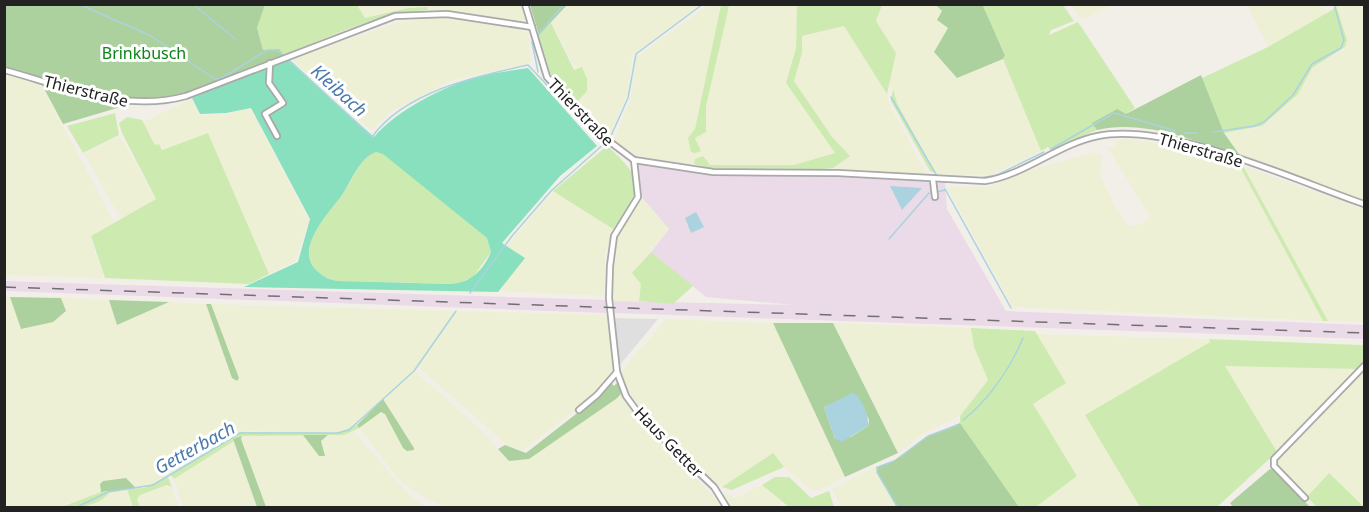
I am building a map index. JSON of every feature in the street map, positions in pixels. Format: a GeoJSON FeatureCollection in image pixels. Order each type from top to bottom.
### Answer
{"type":"FeatureCollection","features":[{"type":"Feature","properties":{"kind":"street"},"geometry":{"type":"LineString","coordinates":[[525,4],[532,27]]}},
{"type":"Feature","properties":{"kind":"street","name":"Thierstraße"},"geometry":{"type":"LineString","coordinates":[[4,70],[118,100],[151,103],[186,96],[374,23],[405,15],[447,14],[532,27],[547,77],[604,138],[634,160],[713,172],[838,173],[933,180],[990,180],[1082,140],[1109,134],[1135,134],[1192,144],[1365,204]]}},
{"type":"Feature","properties":{"kind":"street"},"geometry":{"type":"LineString","coordinates":[[270,63],[269,83],[283,103],[265,114],[276,136]]}},
{"type":"Feature","properties":{"kind":"street","name":"Haus Getter"},"geometry":{"type":"LineString","coordinates":[[634,160],[638,197],[616,230],[610,266],[609,298],[617,372],[627,396],[642,418],[714,487],[727,507]]}},
{"type":"Feature","properties":{"kind":"street"},"geometry":{"type":"LineString","coordinates":[[933,180],[935,197]]}},
{"type":"Feature","properties":{"kind":"street"},"geometry":{"type":"LineString","coordinates":[[1305,498],[1274,466],[1274,459],[1365,366]]}},
{"type":"Feature","properties":{"kind":"street"},"geometry":{"type":"LineString","coordinates":[[579,410],[597,395],[617,372]]}},
{"type":"Feature","properties":{"kind":"shaded area"},"geometry":{"type":"Polygon","coordinates":[[[636,163],[684,167],[707,175],[817,175],[945,183],[947,209],[1006,311],[1364,325],[1364,339],[614,313],[614,301],[794,305],[706,297],[651,252],[669,229],[643,199],[635,170],[636,163]]]}},
{"type":"Feature","properties":{"kind":"shaded area"},"geometry":{"type":"Polygon","coordinates":[[[5,281],[606,300],[606,313],[5,291],[5,281]]]}},
{"type":"Feature","properties":{"kind":"shaded area"},"geometry":{"type":"Polygon","coordinates":[[[614,318],[658,319],[619,366],[614,318]]]}},
{"type":"Feature","properties":{"kind":"green space"},"geometry":{"type":"Polygon","coordinates":[[[530,4],[567,5],[539,35],[530,4]]]}},
{"type":"Feature","properties":{"kind":"green space"},"geometry":{"type":"Polygon","coordinates":[[[982,4],[1005,55],[1003,59],[957,78],[934,52],[948,28],[937,20],[942,11],[936,5],[982,4]]]}},
{"type":"Feature","properties":{"kind":"green space","name":"Brinkbusch"},"geometry":{"type":"Polygon","coordinates":[[[5,5],[265,5],[257,28],[263,50],[279,49],[284,55],[186,95],[137,102],[5,69],[5,5]]]}},
{"type":"Feature","properties":{"kind":"green space"},"geometry":{"type":"Polygon","coordinates":[[[265,5],[357,5],[365,18],[408,8],[428,7],[427,10],[372,21],[284,55],[278,49],[263,50],[257,28],[265,5]]]}},
{"type":"Feature","properties":{"kind":"green space"},"geometry":{"type":"Polygon","coordinates":[[[357,5],[522,5],[526,19],[522,23],[505,21],[427,10],[427,7],[408,8],[365,18],[357,5]]]}},
{"type":"Feature","properties":{"kind":"green space"},"geometry":{"type":"Polygon","coordinates":[[[567,5],[701,5],[632,56],[628,93],[609,137],[575,104],[587,91],[551,23],[567,5]]]}},
{"type":"Feature","properties":{"kind":"green space"},"geometry":{"type":"Polygon","coordinates":[[[708,5],[721,5],[695,129],[688,138],[701,151],[695,138],[706,132],[706,106],[729,5],[797,5],[796,48],[786,83],[835,153],[794,165],[710,165],[695,159],[694,164],[639,158],[611,139],[615,136],[630,101],[636,57],[708,5]]]}},
{"type":"Feature","properties":{"kind":"green space"},"geometry":{"type":"Polygon","coordinates":[[[721,5],[729,5],[706,106],[706,132],[695,138],[701,151],[695,153],[691,152],[688,138],[695,129],[721,5]]]}},
{"type":"Feature","properties":{"kind":"green space"},"geometry":{"type":"Polygon","coordinates":[[[797,5],[882,5],[876,21],[896,53],[887,94],[844,26],[802,36],[802,53],[794,81],[832,137],[850,156],[833,168],[821,169],[710,168],[694,164],[695,159],[703,156],[710,165],[794,165],[835,153],[786,83],[796,48],[797,5]]]}},
{"type":"Feature","properties":{"kind":"green space"},"geometry":{"type":"Polygon","coordinates":[[[882,5],[936,5],[942,11],[948,28],[957,78],[1003,59],[1041,151],[991,175],[936,174],[900,109],[888,80],[896,55],[877,26],[876,15],[882,5]]]}},
{"type":"Feature","properties":{"kind":"green space"},"geometry":{"type":"Polygon","coordinates":[[[982,5],[1063,5],[1074,21],[1051,30],[1049,35],[1078,22],[1135,108],[1126,114],[1115,110],[1093,123],[1097,130],[1050,150],[1048,147],[1041,151],[1003,59],[1005,54],[982,5]]]}},
{"type":"Feature","properties":{"kind":"green space"},"geometry":{"type":"Polygon","coordinates":[[[1071,5],[1112,5],[1082,20],[1071,5]]]}},
{"type":"Feature","properties":{"kind":"green space"},"geometry":{"type":"Polygon","coordinates":[[[1247,5],[1321,5],[1327,13],[1268,47],[1247,5]]]}},
{"type":"Feature","properties":{"kind":"green space"},"geometry":{"type":"Polygon","coordinates":[[[1336,5],[1364,5],[1364,200],[1241,157],[1224,133],[1255,129],[1265,124],[1298,94],[1312,68],[1343,50],[1347,40],[1336,5]]]}},
{"type":"Feature","properties":{"kind":"green space"},"geometry":{"type":"Polygon","coordinates":[[[1336,5],[1347,40],[1345,47],[1312,68],[1298,94],[1262,126],[1224,133],[1202,78],[1268,47],[1332,10],[1336,5]]]}},
{"type":"Feature","properties":{"kind":"green space"},"geometry":{"type":"Polygon","coordinates":[[[441,17],[514,28],[528,34],[531,63],[453,80],[389,113],[372,131],[291,59],[396,23],[441,17]]]}},
{"type":"Feature","properties":{"kind":"green space"},"geometry":{"type":"Polygon","coordinates":[[[551,23],[574,70],[582,67],[587,79],[587,91],[575,104],[545,68],[538,35],[551,23]]]}},
{"type":"Feature","properties":{"kind":"green space"},"geometry":{"type":"Polygon","coordinates":[[[844,26],[886,92],[891,108],[927,175],[833,168],[850,156],[832,137],[794,81],[802,53],[802,36],[844,26]]]}},
{"type":"Feature","properties":{"kind":"green space"},"geometry":{"type":"Polygon","coordinates":[[[287,59],[374,137],[394,118],[420,101],[460,82],[493,73],[528,68],[597,146],[560,176],[502,243],[525,258],[498,292],[244,287],[298,262],[310,219],[251,108],[226,113],[200,114],[192,98],[287,59]],[[376,152],[365,159],[316,231],[309,252],[311,262],[317,271],[327,278],[338,281],[449,284],[469,279],[484,265],[491,252],[487,238],[383,154],[376,152]]]}},
{"type":"Feature","properties":{"kind":"green space"},"geometry":{"type":"Polygon","coordinates":[[[5,74],[40,83],[114,222],[90,236],[104,278],[5,275],[5,74]]]}},
{"type":"Feature","properties":{"kind":"green space"},"geometry":{"type":"Polygon","coordinates":[[[1201,75],[1224,133],[1241,157],[1170,133],[1133,127],[1097,130],[1092,123],[1117,109],[1126,114],[1201,75]]]}},
{"type":"Feature","properties":{"kind":"green space"},"geometry":{"type":"Polygon","coordinates":[[[41,83],[124,106],[63,124],[41,83]]]}},
{"type":"Feature","properties":{"kind":"green space"},"geometry":{"type":"Polygon","coordinates":[[[893,89],[897,103],[935,173],[930,171],[891,101],[893,89]]]}},
{"type":"Feature","properties":{"kind":"green space"},"geometry":{"type":"Polygon","coordinates":[[[192,99],[200,115],[227,114],[250,108],[309,220],[296,261],[269,274],[208,133],[162,149],[159,144],[156,145],[143,122],[192,99]]]}},
{"type":"Feature","properties":{"kind":"green space"},"geometry":{"type":"Polygon","coordinates":[[[115,113],[119,135],[83,153],[67,126],[115,113]]]}},
{"type":"Feature","properties":{"kind":"green space"},"geometry":{"type":"Polygon","coordinates":[[[127,117],[142,120],[155,145],[159,144],[162,150],[208,133],[269,274],[249,284],[105,278],[91,236],[156,199],[122,133],[119,123],[127,117]]]}},
{"type":"Feature","properties":{"kind":"green space"},"geometry":{"type":"Polygon","coordinates":[[[120,136],[156,199],[121,219],[84,154],[120,136]]]}},
{"type":"Feature","properties":{"kind":"green space"},"geometry":{"type":"Polygon","coordinates":[[[1127,139],[1184,147],[1240,166],[1323,321],[1012,307],[947,187],[989,187],[1030,170],[1094,152],[1102,155],[1100,176],[1116,208],[1129,226],[1142,224],[1150,217],[1107,147],[1115,146],[1115,140],[1127,139]]]}},
{"type":"Feature","properties":{"kind":"green space"},"geometry":{"type":"Polygon","coordinates":[[[607,146],[628,168],[634,177],[636,186],[630,204],[613,229],[553,191],[607,146]]]}},
{"type":"Feature","properties":{"kind":"green space"},"geometry":{"type":"Polygon","coordinates":[[[376,152],[383,153],[487,238],[491,252],[473,277],[457,284],[338,281],[327,278],[317,271],[311,262],[309,252],[316,231],[346,190],[361,164],[376,152]]]}},
{"type":"Feature","properties":{"kind":"green space"},"geometry":{"type":"Polygon","coordinates":[[[1239,165],[1243,166],[1328,321],[1323,321],[1239,165]]]}},
{"type":"Feature","properties":{"kind":"green space"},"geometry":{"type":"Polygon","coordinates":[[[1243,166],[1364,209],[1364,322],[1328,321],[1243,166]]]}},
{"type":"Feature","properties":{"kind":"green space"},"geometry":{"type":"Polygon","coordinates":[[[553,191],[613,229],[605,254],[604,296],[499,291],[525,258],[507,246],[553,191]]]}},
{"type":"Feature","properties":{"kind":"green space"},"geometry":{"type":"Polygon","coordinates":[[[643,199],[669,229],[632,273],[641,284],[639,301],[611,301],[615,236],[643,199]]]}},
{"type":"Feature","properties":{"kind":"green space"},"geometry":{"type":"Polygon","coordinates":[[[651,252],[693,286],[673,304],[639,301],[641,284],[632,273],[651,252]]]}},
{"type":"Feature","properties":{"kind":"green space"},"geometry":{"type":"Polygon","coordinates":[[[5,296],[10,297],[21,329],[66,311],[61,298],[109,300],[117,325],[169,302],[206,304],[232,378],[239,378],[211,304],[455,311],[414,370],[350,429],[330,433],[245,431],[227,438],[152,485],[136,488],[126,478],[108,479],[100,487],[101,492],[59,507],[5,508],[5,296]]]}},
{"type":"Feature","properties":{"kind":"green space"},"geometry":{"type":"Polygon","coordinates":[[[10,297],[61,298],[66,311],[53,322],[21,329],[10,297]]]}},
{"type":"Feature","properties":{"kind":"green space"},"geometry":{"type":"Polygon","coordinates":[[[109,300],[169,302],[117,325],[109,300]]]}},
{"type":"Feature","properties":{"kind":"green space"},"geometry":{"type":"Polygon","coordinates":[[[206,304],[211,304],[239,378],[237,381],[232,378],[206,304]]]}},
{"type":"Feature","properties":{"kind":"green space"},"geometry":{"type":"Polygon","coordinates":[[[457,311],[606,315],[615,372],[600,391],[523,450],[509,447],[418,367],[457,311]]]}},
{"type":"Feature","properties":{"kind":"green space"},"geometry":{"type":"Polygon","coordinates":[[[666,319],[773,323],[845,477],[820,490],[812,490],[784,467],[773,453],[722,487],[707,476],[657,430],[625,386],[621,372],[666,319]]]}},
{"type":"Feature","properties":{"kind":"green space"},"geometry":{"type":"Polygon","coordinates":[[[773,323],[833,323],[898,453],[845,477],[773,323]],[[857,396],[824,407],[835,439],[851,437],[868,426],[869,420],[857,396]]]}},
{"type":"Feature","properties":{"kind":"green space"},"geometry":{"type":"Polygon","coordinates":[[[833,323],[971,328],[974,347],[988,380],[960,416],[926,432],[898,453],[833,323]]]}},
{"type":"Feature","properties":{"kind":"green space"},"geometry":{"type":"Polygon","coordinates":[[[971,328],[1035,331],[1066,383],[1033,404],[1077,476],[1036,507],[1019,507],[960,423],[960,416],[988,380],[974,347],[971,328]]]}},
{"type":"Feature","properties":{"kind":"green space"},"geometry":{"type":"Polygon","coordinates":[[[1036,334],[1209,339],[1210,342],[1086,415],[1140,507],[1036,507],[1077,476],[1033,404],[1066,383],[1036,334]]]}},
{"type":"Feature","properties":{"kind":"green space"},"geometry":{"type":"Polygon","coordinates":[[[1209,339],[1361,345],[1364,346],[1364,364],[1359,369],[1225,366],[1277,452],[1217,507],[1140,507],[1085,415],[1210,342],[1209,339]]]}},
{"type":"Feature","properties":{"kind":"green space"},"geometry":{"type":"Polygon","coordinates":[[[1224,365],[1359,369],[1277,452],[1224,365]]]}},
{"type":"Feature","properties":{"kind":"green space"},"geometry":{"type":"Polygon","coordinates":[[[1364,370],[1364,507],[1329,473],[1307,497],[1317,507],[1310,507],[1303,500],[1306,498],[1275,465],[1275,460],[1364,370]]]}},
{"type":"Feature","properties":{"kind":"green space"},"geometry":{"type":"Polygon","coordinates":[[[415,371],[479,428],[509,461],[529,459],[621,394],[643,425],[724,507],[446,507],[427,499],[400,481],[359,428],[381,412],[385,414],[403,448],[414,450],[383,399],[415,371]]]}},
{"type":"Feature","properties":{"kind":"green space"},"geometry":{"type":"Polygon","coordinates":[[[618,382],[621,394],[616,399],[529,459],[509,461],[498,449],[505,445],[526,453],[603,393],[611,383],[614,386],[618,382]]]}},
{"type":"Feature","properties":{"kind":"green space"},"geometry":{"type":"Polygon","coordinates":[[[383,399],[414,450],[407,451],[403,448],[385,414],[381,412],[359,428],[357,425],[383,399]]]}},
{"type":"Feature","properties":{"kind":"green space"},"geometry":{"type":"Polygon","coordinates":[[[960,423],[1019,507],[898,507],[878,475],[876,467],[892,462],[926,437],[960,423]]]}},
{"type":"Feature","properties":{"kind":"green space"},"geometry":{"type":"Polygon","coordinates":[[[357,425],[359,428],[344,435],[242,436],[174,479],[171,475],[240,432],[337,433],[357,425]]]}},
{"type":"Feature","properties":{"kind":"green space"},"geometry":{"type":"Polygon","coordinates":[[[353,431],[409,495],[426,507],[266,507],[241,439],[243,436],[303,435],[319,456],[325,453],[321,441],[324,438],[353,431]]]}},
{"type":"Feature","properties":{"kind":"green space"},"geometry":{"type":"Polygon","coordinates":[[[303,435],[328,435],[321,441],[325,456],[319,456],[303,435]]]}},
{"type":"Feature","properties":{"kind":"green space"},"geometry":{"type":"Polygon","coordinates":[[[242,436],[241,439],[266,507],[257,507],[233,439],[242,436]]]}},
{"type":"Feature","properties":{"kind":"green space"},"geometry":{"type":"Polygon","coordinates":[[[233,439],[257,507],[183,507],[174,479],[233,439]]]}},
{"type":"Feature","properties":{"kind":"green space"},"geometry":{"type":"Polygon","coordinates":[[[773,453],[784,467],[732,490],[722,487],[773,453]]]}},
{"type":"Feature","properties":{"kind":"green space"},"geometry":{"type":"Polygon","coordinates":[[[876,467],[878,475],[898,507],[842,507],[832,489],[876,467]]]}},
{"type":"Feature","properties":{"kind":"green space"},"geometry":{"type":"Polygon","coordinates":[[[1270,469],[1274,470],[1310,507],[1233,507],[1230,503],[1270,469]]]}},
{"type":"Feature","properties":{"kind":"green space"},"geometry":{"type":"Polygon","coordinates":[[[1329,473],[1364,507],[1317,507],[1307,497],[1329,473]]]}},
{"type":"Feature","properties":{"kind":"green space"},"geometry":{"type":"Polygon","coordinates":[[[168,477],[172,487],[167,485],[140,495],[137,499],[140,508],[133,507],[127,489],[144,488],[168,477]]]}},
{"type":"Feature","properties":{"kind":"green space"},"geometry":{"type":"Polygon","coordinates":[[[775,477],[789,477],[811,498],[829,491],[834,507],[789,507],[762,485],[775,477]]]}},
{"type":"Feature","properties":{"kind":"green space"},"geometry":{"type":"Polygon","coordinates":[[[126,478],[136,488],[101,492],[100,484],[103,481],[126,478]]]}},
{"type":"Feature","properties":{"kind":"green space"},"geometry":{"type":"Polygon","coordinates":[[[170,485],[179,507],[140,507],[137,499],[140,495],[170,485]]]}},
{"type":"Feature","properties":{"kind":"green space"},"geometry":{"type":"Polygon","coordinates":[[[762,485],[782,503],[778,507],[730,507],[720,496],[724,493],[735,498],[762,485]]]}},
{"type":"Feature","properties":{"kind":"green space"},"geometry":{"type":"Polygon","coordinates":[[[127,489],[133,507],[84,508],[105,498],[110,492],[127,489]]]}},
{"type":"Feature","properties":{"kind":"green space"},"geometry":{"type":"Polygon","coordinates":[[[101,492],[110,492],[93,504],[59,508],[101,492]]]}},
{"type":"Feature","properties":{"kind":"water"},"geometry":{"type":"Polygon","coordinates":[[[890,186],[922,188],[902,210],[890,186]]]}},
{"type":"Feature","properties":{"kind":"water"},"geometry":{"type":"Polygon","coordinates":[[[696,212],[704,227],[691,233],[685,218],[696,212]]]}},
{"type":"Feature","properties":{"kind":"water"},"geometry":{"type":"Polygon","coordinates":[[[853,393],[864,408],[868,426],[842,442],[835,439],[824,407],[853,393]]]}},
{"type":"Feature","properties":{"kind":"waterway","name":"Kleibach"},"geometry":{"type":"LineString","coordinates":[[79,4],[151,36],[215,79],[220,79],[267,50],[277,50],[284,56]]}},
{"type":"Feature","properties":{"kind":"waterway"},"geometry":{"type":"LineString","coordinates":[[193,4],[235,39]]}},
{"type":"Feature","properties":{"kind":"waterway"},"geometry":{"type":"LineString","coordinates":[[537,36],[564,4]]}},
{"type":"Feature","properties":{"kind":"waterway","name":"Getterbach"},"geometry":{"type":"LineString","coordinates":[[610,138],[628,98],[636,54],[703,4]]}},
{"type":"Feature","properties":{"kind":"waterway"},"geometry":{"type":"LineString","coordinates":[[1214,132],[1254,126],[1264,122],[1293,95],[1312,64],[1341,48],[1344,40],[1334,4]]}},
{"type":"Feature","properties":{"kind":"waterway"},"geometry":{"type":"LineString","coordinates":[[534,39],[532,42],[538,72]]}},
{"type":"Feature","properties":{"kind":"waterway","name":"Kleibach"},"geometry":{"type":"LineString","coordinates":[[288,59],[372,137],[386,121],[422,97],[464,81],[528,65],[599,140]]}},
{"type":"Feature","properties":{"kind":"waterway"},"geometry":{"type":"LineString","coordinates":[[891,97],[937,176]]}},
{"type":"Feature","properties":{"kind":"waterway"},"geometry":{"type":"LineString","coordinates":[[1051,149],[1114,113],[1176,131]]}},
{"type":"Feature","properties":{"kind":"waterway"},"geometry":{"type":"LineString","coordinates":[[1184,133],[1197,133]]}},
{"type":"Feature","properties":{"kind":"waterway","name":"Getterbach"},"geometry":{"type":"LineString","coordinates":[[470,293],[512,236],[551,191],[606,142]]}},
{"type":"Feature","properties":{"kind":"waterway"},"geometry":{"type":"LineString","coordinates":[[980,178],[997,175],[1044,152]]}},
{"type":"Feature","properties":{"kind":"waterway"},"geometry":{"type":"LineString","coordinates":[[945,189],[1011,308]]}},
{"type":"Feature","properties":{"kind":"waterway"},"geometry":{"type":"LineString","coordinates":[[937,192],[945,190]]}},
{"type":"Feature","properties":{"kind":"waterway"},"geometry":{"type":"LineString","coordinates":[[889,239],[929,193]]}},
{"type":"Feature","properties":{"kind":"waterway","name":"Getterbach"},"geometry":{"type":"LineString","coordinates":[[75,508],[108,492],[153,485],[240,433],[337,433],[349,430],[414,371],[456,311]]}},
{"type":"Feature","properties":{"kind":"waterway"},"geometry":{"type":"LineString","coordinates":[[963,420],[982,403],[998,382],[1023,338]]}},
{"type":"Feature","properties":{"kind":"waterway"},"geometry":{"type":"LineString","coordinates":[[900,457],[928,436],[958,425]]}},
{"type":"Feature","properties":{"kind":"waterway"},"geometry":{"type":"LineString","coordinates":[[894,461],[878,467],[877,472],[898,508]]}},
{"type":"Feature","properties":{"kind":"railway"},"geometry":{"type":"LineString","coordinates":[[4,287],[1364,333]]}}]}
